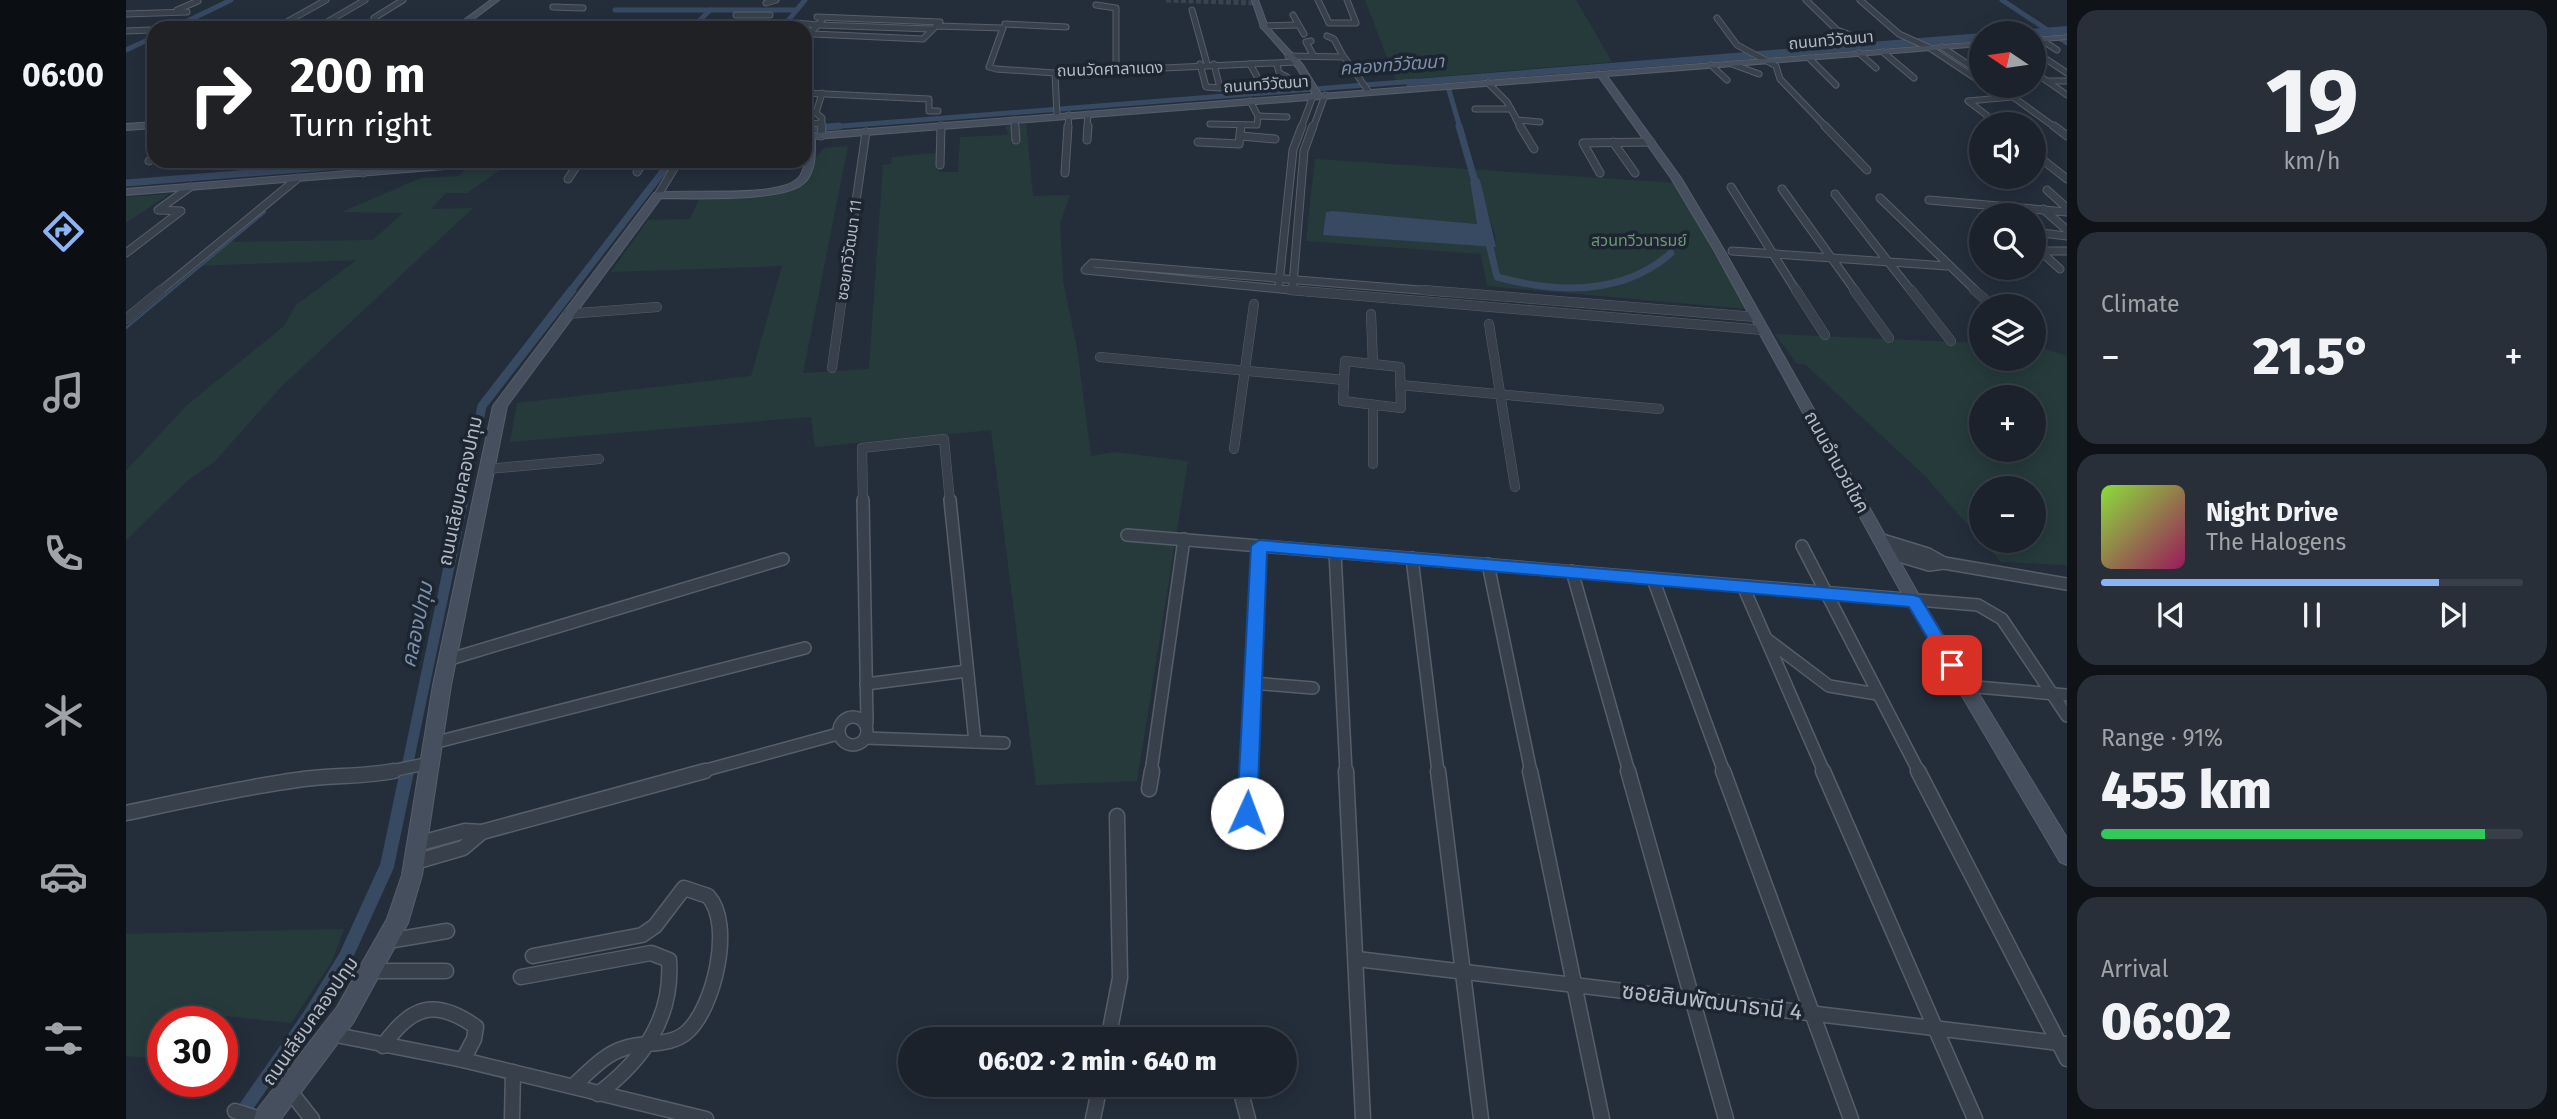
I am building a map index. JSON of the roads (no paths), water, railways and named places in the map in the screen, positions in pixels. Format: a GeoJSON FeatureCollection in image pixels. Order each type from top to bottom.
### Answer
{"type":"FeatureCollection","features":[{"type":"Feature","properties":{"kind":"street"},"geometry":{"type":"LineString","coordinates":[[288,21],[326,0]]}},
{"type":"Feature","properties":{"kind":"street"},"geometry":{"type":"LineString","coordinates":[[329,21],[365,0]]}},
{"type":"Feature","properties":{"kind":"street"},"geometry":{"type":"LineString","coordinates":[[374,18],[403,0]]}},
{"type":"Feature","properties":{"kind":"street"},"geometry":{"type":"LineString","coordinates":[[467,21],[496,0]]}},
{"type":"Feature","properties":{"kind":"street"},"geometry":{"type":"LineString","coordinates":[[544,13],[564,0]]}},
{"type":"Feature","properties":{"kind":"street"},"geometry":{"type":"LineString","coordinates":[[766,3],[776,0]]}},
{"type":"Feature","properties":{"kind":"street"},"geometry":{"type":"LineString","coordinates":[[1255,0],[1263,26],[1292,59],[1316,96],[1304,151],[1292,291]]}},
{"type":"Feature","properties":{"kind":"street"},"geometry":{"type":"LineString","coordinates":[[1318,0],[1329,23],[1356,23],[1348,0]]}},
{"type":"Feature","properties":{"kind":"street"},"geometry":{"type":"LineString","coordinates":[[1806,0],[1840,32],[1856,37]]}},
{"type":"Feature","properties":{"kind":"street"},"geometry":{"type":"LineString","coordinates":[[1860,0],[1903,35],[1926,46],[1969,74]]}},
{"type":"Feature","properties":{"kind":"street"},"geometry":{"type":"LineString","coordinates":[[171,12],[198,1]]}},
{"type":"Feature","properties":{"kind":"street"},"geometry":{"type":"LineString","coordinates":[[1096,5],[1116,8],[1116,70]]}},
{"type":"Feature","properties":{"kind":"street"},"geometry":{"type":"LineString","coordinates":[[553,7],[583,8]]}},
{"type":"Feature","properties":{"kind":"street"},"geometry":{"type":"LineString","coordinates":[[1192,10],[1220,88],[1206,88],[1200,64]]}},
{"type":"Feature","properties":{"kind":"street"},"geometry":{"type":"LineString","coordinates":[[126,14],[187,12]]}},
{"type":"Feature","properties":{"kind":"street"},"geometry":{"type":"LineString","coordinates":[[730,21],[737,13],[770,15]]}},
{"type":"Feature","properties":{"kind":"street"},"geometry":{"type":"LineString","coordinates":[[1293,15],[1304,34]]}},
{"type":"Feature","properties":{"kind":"street"},"geometry":{"type":"LineString","coordinates":[[817,16],[1066,27]]}},
{"type":"Feature","properties":{"kind":"street"},"geometry":{"type":"LineString","coordinates":[[812,32],[824,17]]}},
{"type":"Feature","properties":{"kind":"street"},"geometry":{"type":"LineString","coordinates":[[1717,18],[1742,48],[1776,66],[1780,79],[1867,170]]}},
{"type":"Feature","properties":{"kind":"street"},"geometry":{"type":"LineString","coordinates":[[812,24],[931,29],[954,24]]}},
{"type":"Feature","properties":{"kind":"street"},"geometry":{"type":"LineString","coordinates":[[1263,26],[1298,25]]}},
{"type":"Feature","properties":{"kind":"street","name":"ถนนวัดศาลาแดง"},"geometry":{"type":"LineString","coordinates":[[1004,26],[989,67],[1055,73],[1200,64],[1277,64],[1313,55],[1343,56]]}},
{"type":"Feature","properties":{"kind":"street"},"geometry":{"type":"LineString","coordinates":[[812,33],[923,38],[928,36],[931,29]]}},
{"type":"Feature","properties":{"kind":"street"},"geometry":{"type":"LineString","coordinates":[[126,31],[147,30]]}},
{"type":"Feature","properties":{"kind":"street"},"geometry":{"type":"LineString","coordinates":[[1327,36],[1334,39],[1352,67],[1351,71]]}},
{"type":"Feature","properties":{"kind":"street"},"geometry":{"type":"LineString","coordinates":[[2046,38],[2065,37]]}},
{"type":"Feature","properties":{"kind":"street"},"geometry":{"type":"LineString","coordinates":[[1311,41],[1306,41],[1313,55]]}},
{"type":"Feature","properties":{"kind":"street"},"geometry":{"type":"LineString","coordinates":[[1805,46],[1865,42]]}},
{"type":"Feature","properties":{"kind":"street"},"geometry":{"type":"LineString","coordinates":[[2046,44],[2057,50]]}},
{"type":"Feature","properties":{"kind":"street"},"geometry":{"type":"LineString","coordinates":[[1820,45],[1838,54]]}},
{"type":"Feature","properties":{"kind":"street","name":"ถนนทวีวัฒนา"},"geometry":{"type":"LineString","coordinates":[[813,133],[866,132],[1014,120],[1056,111],[1069,115],[1088,114],[1316,96],[1366,88],[1488,83],[1969,45]]}},
{"type":"Feature","properties":{"kind":"street"},"geometry":{"type":"LineString","coordinates":[[1945,46],[1969,64]]}},
{"type":"Feature","properties":{"kind":"street"},"geometry":{"type":"LineString","coordinates":[[1883,52],[1914,78]]}},
{"type":"Feature","properties":{"kind":"street"},"geometry":{"type":"LineString","coordinates":[[1860,53],[1876,68]]}},
{"type":"Feature","properties":{"kind":"street"},"geometry":{"type":"LineString","coordinates":[[1334,55],[1366,88]]}},
{"type":"Feature","properties":{"kind":"street"},"geometry":{"type":"LineString","coordinates":[[1809,58],[1836,85]]}},
{"type":"Feature","properties":{"kind":"street"},"geometry":{"type":"LineString","coordinates":[[2046,59],[2067,74]]}},
{"type":"Feature","properties":{"kind":"street"},"geometry":{"type":"LineString","coordinates":[[1250,64],[1259,82]]}},
{"type":"Feature","properties":{"kind":"street"},"geometry":{"type":"LineString","coordinates":[[1277,64],[1279,73],[1287,77]]}},
{"type":"Feature","properties":{"kind":"street"},"geometry":{"type":"LineString","coordinates":[[1732,64],[1759,74]]}},
{"type":"Feature","properties":{"kind":"street"},"geometry":{"type":"LineString","coordinates":[[1711,65],[1727,80]]}},
{"type":"Feature","properties":{"kind":"street"},"geometry":{"type":"LineString","coordinates":[[1055,73],[1056,111]]}},
{"type":"Feature","properties":{"kind":"street","name":"ถนนอำนวยโชค"},"geometry":{"type":"LineString","coordinates":[[1601,74],[1724,249],[1756,317],[1886,552],[2067,856]]}},
{"type":"Feature","properties":{"kind":"street"},"geometry":{"type":"LineString","coordinates":[[2047,81],[2067,81]]}},
{"type":"Feature","properties":{"kind":"street"},"geometry":{"type":"LineString","coordinates":[[2047,81],[2067,95]]}},
{"type":"Feature","properties":{"kind":"street"},"geometry":{"type":"LineString","coordinates":[[1488,83],[1511,110],[1534,149]]}},
{"type":"Feature","properties":{"kind":"street"},"geometry":{"type":"LineString","coordinates":[[812,93],[929,99],[929,111],[939,111]]}},
{"type":"Feature","properties":{"kind":"street"},"geometry":{"type":"LineString","coordinates":[[813,133],[822,123],[822,118],[816,113],[822,93]]}},
{"type":"Feature","properties":{"kind":"street"},"geometry":{"type":"LineString","coordinates":[[1279,289],[1293,150],[1316,96]]}},
{"type":"Feature","properties":{"kind":"street"},"geometry":{"type":"LineString","coordinates":[[1983,112],[1968,100],[1997,98]]}},
{"type":"Feature","properties":{"kind":"street"},"geometry":{"type":"LineString","coordinates":[[2013,98],[2067,136]]}},
{"type":"Feature","properties":{"kind":"street"},"geometry":{"type":"LineString","coordinates":[[1210,124],[1257,125],[1258,116],[1250,101]]}},
{"type":"Feature","properties":{"kind":"street"},"geometry":{"type":"LineString","coordinates":[[1475,109],[1511,110]]}},
{"type":"Feature","properties":{"kind":"street"},"geometry":{"type":"LineString","coordinates":[[1087,140],[1088,114]]}},
{"type":"Feature","properties":{"kind":"street"},"geometry":{"type":"LineString","coordinates":[[1065,173],[1069,115]]}},
{"type":"Feature","properties":{"kind":"street"},"geometry":{"type":"LineString","coordinates":[[1258,116],[1287,117]]}},
{"type":"Feature","properties":{"kind":"street"},"geometry":{"type":"LineString","coordinates":[[1516,119],[1540,122]]}},
{"type":"Feature","properties":{"kind":"street"},"geometry":{"type":"LineString","coordinates":[[1014,120],[1016,140]]}},
{"type":"Feature","properties":{"kind":"street"},"geometry":{"type":"LineString","coordinates":[[813,133],[822,123]]}},
{"type":"Feature","properties":{"kind":"street"},"geometry":{"type":"LineString","coordinates":[[126,127],[147,125]]}},
{"type":"Feature","properties":{"kind":"street"},"geometry":{"type":"LineString","coordinates":[[1198,142],[1236,144],[1241,136],[1241,125]]}},
{"type":"Feature","properties":{"kind":"street"},"geometry":{"type":"LineString","coordinates":[[940,165],[941,126]]}},
{"type":"Feature","properties":{"kind":"street","name":"ซอยทวีวัฒนา 11"},"geometry":{"type":"LineString","coordinates":[[832,368],[866,132]]}},
{"type":"Feature","properties":{"kind":"street"},"geometry":{"type":"LineString","coordinates":[[1241,136],[1275,139]]}},
{"type":"Feature","properties":{"kind":"street"},"geometry":{"type":"LineString","coordinates":[[1613,142],[1635,173]]}},
{"type":"Feature","properties":{"kind":"street"},"geometry":{"type":"LineString","coordinates":[[1600,173],[1583,144],[1651,142]]}},
{"type":"Feature","properties":{"kind":"street"},"geometry":{"type":"LineString","coordinates":[[2046,162],[2067,179]]}},
{"type":"Feature","properties":{"kind":"street"},"geometry":{"type":"LineString","coordinates":[[126,192],[298,178],[361,168]]}},
{"type":"Feature","properties":{"kind":"street"},"geometry":{"type":"LineString","coordinates":[[568,179],[575,168]]}},
{"type":"Feature","properties":{"kind":"street"},"geometry":{"type":"LineString","coordinates":[[637,172],[640,168]]}},
{"type":"Feature","properties":{"kind":"street"},"geometry":{"type":"LineString","coordinates":[[658,195],[674,168]]}},
{"type":"Feature","properties":{"kind":"street"},"geometry":{"type":"LineString","coordinates":[[658,195],[752,192],[791,187],[800,182],[808,168]]}},
{"type":"Feature","properties":{"kind":"street"},"geometry":{"type":"LineString","coordinates":[[126,319],[298,178]]}},
{"type":"Feature","properties":{"kind":"street"},"geometry":{"type":"LineString","coordinates":[[126,253],[181,211],[158,210],[190,187]]}},
{"type":"Feature","properties":{"kind":"street"},"geometry":{"type":"LineString","coordinates":[[1731,187],[1825,335]]}},
{"type":"Feature","properties":{"kind":"street"},"geometry":{"type":"LineString","coordinates":[[1782,189],[1889,338]]}},
{"type":"Feature","properties":{"kind":"street"},"geometry":{"type":"LineString","coordinates":[[2047,190],[2067,210]]}},
{"type":"Feature","properties":{"kind":"street"},"geometry":{"type":"LineString","coordinates":[[1835,194],[1951,341]]}},
{"type":"Feature","properties":{"kind":"street","name":"ถนนเลียบคลองปทุม"},"geometry":{"type":"LineString","coordinates":[[265,1119],[331,1034],[372,971],[397,923],[415,862],[424,764],[433,743],[447,660],[500,405],[658,195]]}},
{"type":"Feature","properties":{"kind":"street"},"geometry":{"type":"LineString","coordinates":[[1880,198],[1946,265],[1979,294]]}},
{"type":"Feature","properties":{"kind":"street"},"geometry":{"type":"LineString","coordinates":[[1929,200],[1981,203]]}},
{"type":"Feature","properties":{"kind":"street"},"geometry":{"type":"LineString","coordinates":[[2046,209],[2067,210]]}},
{"type":"Feature","properties":{"kind":"street"},"geometry":{"type":"LineString","coordinates":[[2046,212],[2067,230]]}},
{"type":"Feature","properties":{"kind":"street"},"geometry":{"type":"LineString","coordinates":[[2046,215],[2051,216]]}},
{"type":"Feature","properties":{"kind":"street"},"geometry":{"type":"LineString","coordinates":[[2046,233],[2067,236]]}},
{"type":"Feature","properties":{"kind":"street"},"geometry":{"type":"LineString","coordinates":[[1724,249],[1946,265]]}},
{"type":"Feature","properties":{"kind":"street"},"geometry":{"type":"LineString","coordinates":[[2060,269],[2040,251],[2067,251]]}},
{"type":"Feature","properties":{"kind":"street"},"geometry":{"type":"LineString","coordinates":[[1756,317],[1091,263],[1085,270],[1091,273],[1292,291],[1763,330]]}},
{"type":"Feature","properties":{"kind":"street"},"geometry":{"type":"LineString","coordinates":[[1234,449],[1254,304]]}},
{"type":"Feature","properties":{"kind":"street"},"geometry":{"type":"LineString","coordinates":[[567,314],[657,307]]}},
{"type":"Feature","properties":{"kind":"street"},"geometry":{"type":"LineString","coordinates":[[1371,314],[1373,364]]}},
{"type":"Feature","properties":{"kind":"street"},"geometry":{"type":"LineString","coordinates":[[1489,324],[1514,487]]}},
{"type":"Feature","properties":{"kind":"street"},"geometry":{"type":"LineString","coordinates":[[1100,357],[1344,380]]}},
{"type":"Feature","properties":{"kind":"street"},"geometry":{"type":"LineString","coordinates":[[1345,361],[1400,367],[1401,408],[1343,401],[1344,380],[1345,361]]}},
{"type":"Feature","properties":{"kind":"street"},"geometry":{"type":"LineString","coordinates":[[1400,385],[1659,409]]}},
{"type":"Feature","properties":{"kind":"street"},"geometry":{"type":"LineString","coordinates":[[1373,405],[1374,464]]}},
{"type":"Feature","properties":{"kind":"street"},"geometry":{"type":"LineString","coordinates":[[866,738],[869,730],[862,449],[944,439],[975,742]]}},
{"type":"Feature","properties":{"kind":"street"},"geometry":{"type":"LineString","coordinates":[[486,469],[599,459]]}},
{"type":"Feature","properties":{"kind":"street"},"geometry":{"type":"LineString","coordinates":[[1128,535],[1978,605],[1994,611],[2067,716]]}},
{"type":"Feature","properties":{"kind":"street"},"geometry":{"type":"LineString","coordinates":[[1149,789],[1184,539]]}},
{"type":"Feature","properties":{"kind":"street"},"geometry":{"type":"LineString","coordinates":[[1879,539],[1928,554],[1944,563]]}},
{"type":"Feature","properties":{"kind":"street"},"geometry":{"type":"LineString","coordinates":[[1247,813],[1259,546]]}},
{"type":"Feature","properties":{"kind":"street"},"geometry":{"type":"LineString","coordinates":[[1802,546],[1877,694],[2063,1043],[2067,1059]]}},
{"type":"Feature","properties":{"kind":"street"},"geometry":{"type":"LineString","coordinates":[[1335,552],[1363,1119]]}},
{"type":"Feature","properties":{"kind":"street"},"geometry":{"type":"LineString","coordinates":[[1886,552],[1929,565],[1944,563],[2067,584]]}},
{"type":"Feature","properties":{"kind":"street"},"geometry":{"type":"LineString","coordinates":[[1412,558],[1480,1119]]}},
{"type":"Feature","properties":{"kind":"street"},"geometry":{"type":"LineString","coordinates":[[447,660],[783,559]]}},
{"type":"Feature","properties":{"kind":"street"},"geometry":{"type":"LineString","coordinates":[[1488,564],[1602,1119]]}},
{"type":"Feature","properties":{"kind":"street"},"geometry":{"type":"LineString","coordinates":[[1572,571],[1726,1119]]}},
{"type":"Feature","properties":{"kind":"street"},"geometry":{"type":"LineString","coordinates":[[1653,579],[1851,1119]]}},
{"type":"Feature","properties":{"kind":"street"},"geometry":{"type":"LineString","coordinates":[[1742,586],[1975,1119]]}},
{"type":"Feature","properties":{"kind":"street"},"geometry":{"type":"LineString","coordinates":[[1765,639],[1829,686],[1877,694]]}},
{"type":"Feature","properties":{"kind":"street"},"geometry":{"type":"LineString","coordinates":[[433,743],[805,648]]}},
{"type":"Feature","properties":{"kind":"street"},"geometry":{"type":"LineString","coordinates":[[866,684],[967,671]]}},
{"type":"Feature","properties":{"kind":"street"},"geometry":{"type":"LineString","coordinates":[[1252,683],[1312,688]]}},
{"type":"Feature","properties":{"kind":"street"},"geometry":{"type":"LineString","coordinates":[[1965,686],[2067,695]]}},
{"type":"Feature","properties":{"kind":"street"},"geometry":{"type":"LineString","coordinates":[[838,733],[839,727],[848,720],[858,719],[867,723]]}},
{"type":"Feature","properties":{"kind":"street"},"geometry":{"type":"LineString","coordinates":[[838,733],[847,743],[857,743],[866,738],[1004,743]]}},
{"type":"Feature","properties":{"kind":"street"},"geometry":{"type":"LineString","coordinates":[[417,844],[465,831],[482,832],[838,733]]}},
{"type":"Feature","properties":{"kind":"street"},"geometry":{"type":"LineString","coordinates":[[126,813],[265,784],[310,778],[364,777],[424,764]]}},
{"type":"Feature","properties":{"kind":"street"},"geometry":{"type":"LineString","coordinates":[[1111,1027],[1120,978],[1117,816]]}},
{"type":"Feature","properties":{"kind":"street"},"geometry":{"type":"LineString","coordinates":[[415,862],[463,848],[482,832]]}},
{"type":"Feature","properties":{"kind":"street"},"geometry":{"type":"LineString","coordinates":[[533,956],[642,935],[656,927],[674,895],[684,888],[705,891],[712,897],[720,929],[710,993],[694,1025],[683,1036],[650,1045],[620,1049],[596,1064],[573,1086]]}},
{"type":"Feature","properties":{"kind":"street"},"geometry":{"type":"LineString","coordinates":[[388,941],[447,931]]}},
{"type":"Feature","properties":{"kind":"street"},"geometry":{"type":"LineString","coordinates":[[521,977],[631,956],[661,955],[669,960],[664,1014],[650,1045],[622,1076],[598,1094]]}},
{"type":"Feature","properties":{"kind":"street","name":"ซอยสินพัฒนาธานี 4"},"geometry":{"type":"LineString","coordinates":[[1357,958],[2063,1043]]}},
{"type":"Feature","properties":{"kind":"street"},"geometry":{"type":"LineString","coordinates":[[372,971],[446,971]]}},
{"type":"Feature","properties":{"kind":"street"},"geometry":{"type":"LineString","coordinates":[[383,1046],[412,1013],[431,1010],[452,1014],[476,1027],[474,1039],[463,1060]]}},
{"type":"Feature","properties":{"kind":"street"},"geometry":{"type":"LineString","coordinates":[[331,1034],[463,1060],[706,1119]]}},
{"type":"Feature","properties":{"kind":"street"},"geometry":{"type":"LineString","coordinates":[[512,1119],[513,1072]]}},
{"type":"Feature","properties":{"kind":"street"},"geometry":{"type":"LineString","coordinates":[[289,1090],[312,1119]]}},
{"type":"Feature","properties":{"kind":"street"},"geometry":{"type":"LineString","coordinates":[[1093,1119],[1098,1097]]}},
{"type":"Feature","properties":{"kind":"street"},"geometry":{"type":"LineString","coordinates":[[1242,1097],[1248,1119]]}},
{"type":"Feature","properties":{"kind":"water"},"geometry":{"type":"Polygon","coordinates":[[[2067,26],[2067,34],[2046,36],[2046,28],[2067,26]]]}},
{"type":"Feature","properties":{"kind":"water"},"geometry":{"type":"Polygon","coordinates":[[[1969,34],[1969,42],[1407,86],[1402,80],[1969,34]]]}},
{"type":"Feature","properties":{"kind":"water"},"geometry":{"type":"Polygon","coordinates":[[[1476,177],[1480,180],[1496,247],[1323,235],[1326,212],[1333,211],[1477,224],[1470,181],[1476,177]]]}},
{"type":"Feature","properties":{"kind":"waterway"},"geometry":{"type":"LineString","coordinates":[[188,21],[231,0]]}},
{"type":"Feature","properties":{"kind":"waterway"},"geometry":{"type":"LineString","coordinates":[[797,10],[805,0]]}},
{"type":"Feature","properties":{"kind":"waterway"},"geometry":{"type":"LineString","coordinates":[[2002,0],[2067,43]]}},
{"type":"Feature","properties":{"kind":"waterway"},"geometry":{"type":"LineString","coordinates":[[615,10],[710,10]]}},
{"type":"Feature","properties":{"kind":"waterway"},"geometry":{"type":"LineString","coordinates":[[699,21],[710,10]]}},
{"type":"Feature","properties":{"kind":"waterway"},"geometry":{"type":"LineString","coordinates":[[710,10],[797,10]]}},
{"type":"Feature","properties":{"kind":"waterway"},"geometry":{"type":"LineString","coordinates":[[788,21],[797,10]]}},
{"type":"Feature","properties":{"kind":"waterway"},"geometry":{"type":"LineString","coordinates":[[126,50],[147,40]]}},
{"type":"Feature","properties":{"kind":"waterway","name":"คลองทวีวัฒนา"},"geometry":{"type":"LineString","coordinates":[[817,128],[1416,81]]}},
{"type":"Feature","properties":{"kind":"waterway"},"geometry":{"type":"LineString","coordinates":[[1449,90],[1460,128]]}},
{"type":"Feature","properties":{"kind":"waterway","name":"คลองทวีวัฒนา"},"geometry":{"type":"LineString","coordinates":[[812,128],[839,126]]}},
{"type":"Feature","properties":{"kind":"waterway"},"geometry":{"type":"LineString","coordinates":[[1459,126],[1478,192]]}},
{"type":"Feature","properties":{"kind":"waterway","name":"คลองทวีวัฒนา"},"geometry":{"type":"LineString","coordinates":[[126,183],[312,168]]}},
{"type":"Feature","properties":{"kind":"waterway","name":"คลองปทุม"},"geometry":{"type":"LineString","coordinates":[[570,292],[666,168]]}},
{"type":"Feature","properties":{"kind":"waterway"},"geometry":{"type":"LineString","coordinates":[[126,328],[265,212]]}},
{"type":"Feature","properties":{"kind":"waterway"},"geometry":{"type":"LineString","coordinates":[[1487,235],[1497,277],[1542,286],[1565,288],[1610,284],[1652,267],[1671,253]]}},
{"type":"Feature","properties":{"kind":"waterway","name":"คลองปทุม"},"geometry":{"type":"LineString","coordinates":[[462,502],[482,406],[572,290]]}},
{"type":"Feature","properties":{"kind":"waterway","name":"คลองปทุม"},"geometry":{"type":"LineString","coordinates":[[406,772],[463,500]]}},
{"type":"Feature","properties":{"kind":"waterway","name":"คลองปทุม"},"geometry":{"type":"LineString","coordinates":[[239,1117],[310,1015],[346,956],[387,866],[407,771]]}},
{"type":"Feature","properties":{"kind":"tunnel"},"geometry":{"type":"LineString","coordinates":[[1166,0],[1255,3]]}},
{"type":"Feature","properties":{"kind":"park label","name":"สวนทวีวนารมย์"},"geometry":{"type":"Point","coordinates":[1639,240]}}]}
